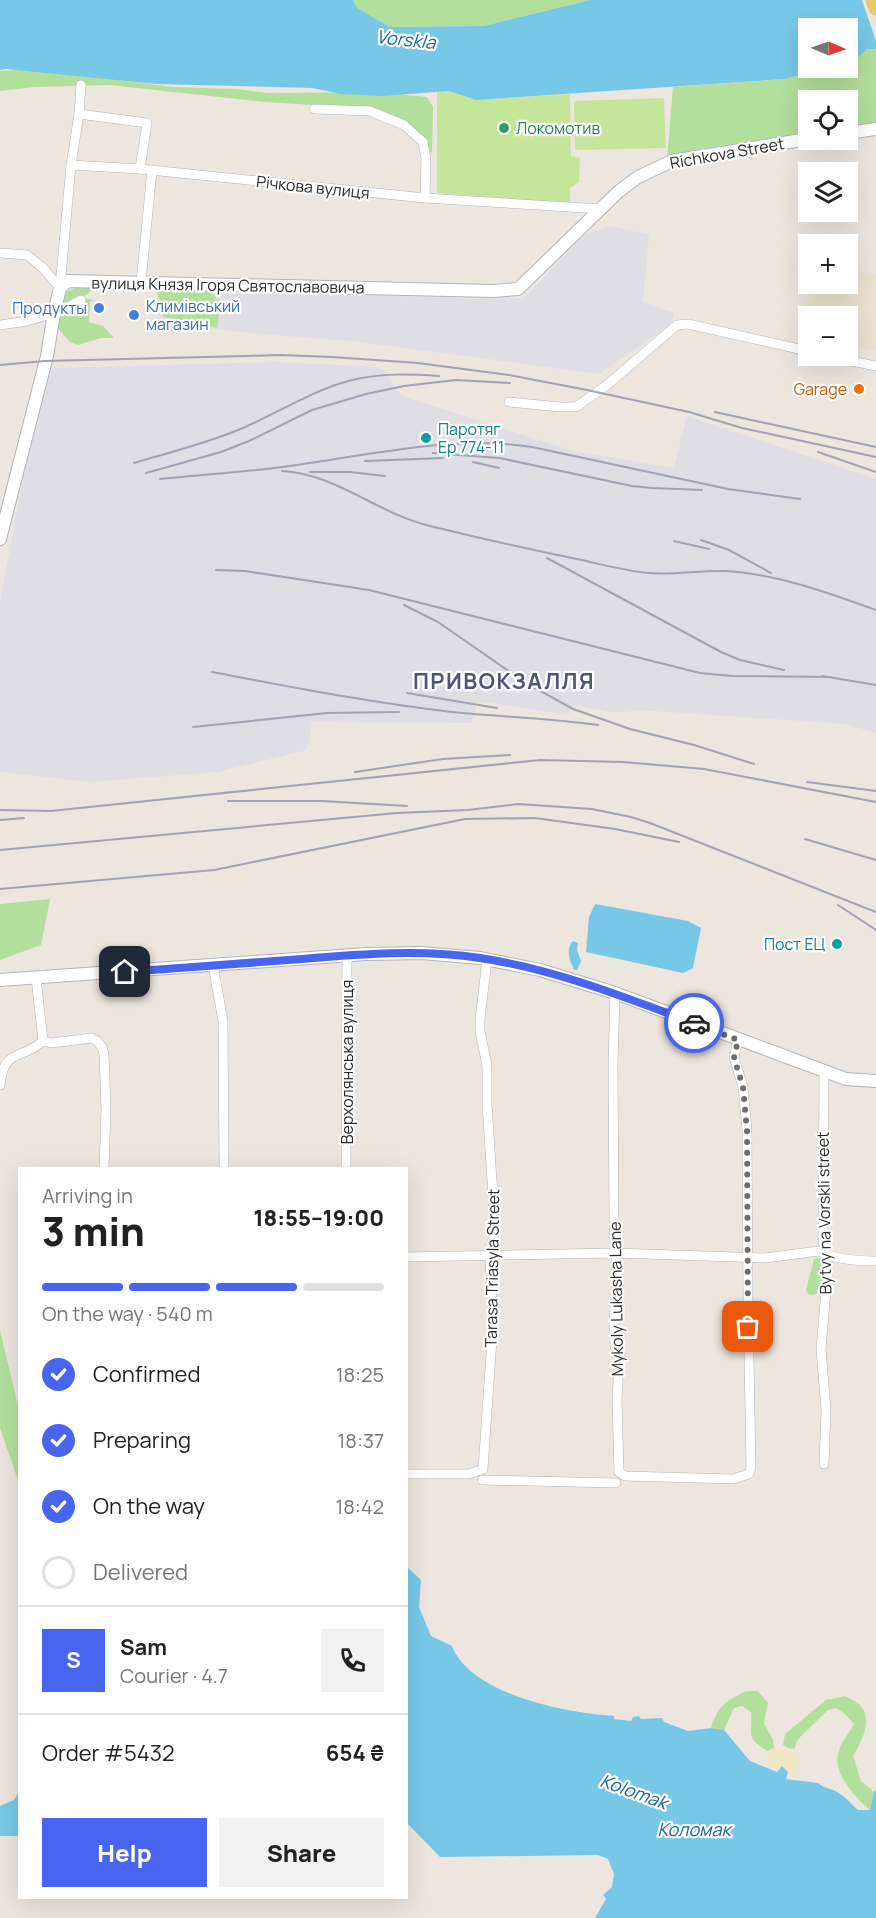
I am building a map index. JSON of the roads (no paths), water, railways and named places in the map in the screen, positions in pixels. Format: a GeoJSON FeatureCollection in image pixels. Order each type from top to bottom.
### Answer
{"type":"FeatureCollection","features":[{"type":"Feature","properties":{"kind":"main road"},"geometry":{"type":"LineString","coordinates":[[873,0],[876,8]]}},
{"type":"Feature","properties":{"kind":"street"},"geometry":{"type":"LineString","coordinates":[[0,539],[46,356],[60,288],[81,85]]}},
{"type":"Feature","properties":{"kind":"street"},"geometry":{"type":"LineString","coordinates":[[314,109],[370,111],[404,126],[423,142],[426,159],[425,198]]}},
{"type":"Feature","properties":{"kind":"street"},"geometry":{"type":"LineString","coordinates":[[79,114],[147,123],[140,169]]}},
{"type":"Feature","properties":{"kind":"street"},"geometry":{"type":"LineString","coordinates":[[858,132],[876,129]]}},
{"type":"Feature","properties":{"kind":"street","name":"Richkova Street"},"geometry":{"type":"LineString","coordinates":[[618,192],[638,177],[672,160],[798,141]]}},
{"type":"Feature","properties":{"kind":"street","name":"Річкова вулиця"},"geometry":{"type":"LineString","coordinates":[[71,165],[152,170],[425,198],[601,209]]}},
{"type":"Feature","properties":{"kind":"street"},"geometry":{"type":"LineString","coordinates":[[141,282],[152,170]]}},
{"type":"Feature","properties":{"kind":"street","name":"вулиця Князя Ігоря Святославовича"},"geometry":{"type":"LineString","coordinates":[[60,288],[68,281],[493,291],[518,289],[618,192]]}},
{"type":"Feature","properties":{"kind":"street"},"geometry":{"type":"LineString","coordinates":[[0,253],[27,255],[44,268],[60,288]]}},
{"type":"Feature","properties":{"kind":"street"},"geometry":{"type":"LineString","coordinates":[[0,325],[54,314],[81,300]]}},
{"type":"Feature","properties":{"kind":"street"},"geometry":{"type":"LineString","coordinates":[[509,402],[576,407],[677,326],[688,324],[798,349]]}},
{"type":"Feature","properties":{"kind":"street"},"geometry":{"type":"LineString","coordinates":[[858,362],[876,366]]}},
{"type":"Feature","properties":{"kind":"street"},"geometry":{"type":"LineString","coordinates":[[0,980],[347,956],[422,953],[487,960],[540,970],[615,993],[846,1079],[876,1081]]}},
{"type":"Feature","properties":{"kind":"street","name":"Верхолянська вулиця"},"geometry":{"type":"LineString","coordinates":[[346,1167],[347,956]]}},
{"type":"Feature","properties":{"kind":"street","name":"Tarasa Triasyla Street"},"geometry":{"type":"LineString","coordinates":[[408,1474],[469,1474],[483,1469],[493,1324],[490,1256],[495,1226],[487,1104],[487,1066],[480,1031],[487,960]]}},
{"type":"Feature","properties":{"kind":"street"},"geometry":{"type":"LineString","coordinates":[[213,965],[223,1021],[224,1167]]}},
{"type":"Feature","properties":{"kind":"street"},"geometry":{"type":"LineString","coordinates":[[36,978],[43,1041]]}},
{"type":"Feature","properties":{"kind":"street","name":"Mykoly Lukasha Lane"},"geometry":{"type":"LineString","coordinates":[[615,993],[613,1075],[617,1280],[614,1335],[618,1362],[620,1472],[625,1476],[733,1479],[749,1474],[752,1467],[748,1257]]}},
{"type":"Feature","properties":{"kind":"street"},"geometry":{"type":"LineString","coordinates":[[43,1041],[51,1043],[92,1038],[102,1047],[106,1076],[104,1167]]}},
{"type":"Feature","properties":{"kind":"street"},"geometry":{"type":"LineString","coordinates":[[738,1040],[734,1058],[743,1087],[747,1131],[748,1257]]}},
{"type":"Feature","properties":{"kind":"street"},"geometry":{"type":"LineString","coordinates":[[0,1085],[2,1071],[7,1061],[35,1049],[43,1041]]}},
{"type":"Feature","properties":{"kind":"street","name":"Bytvy na Vorskli street"},"geometry":{"type":"LineString","coordinates":[[824,1071],[823,1240],[828,1267],[821,1350],[826,1410],[824,1464]]}},
{"type":"Feature","properties":{"kind":"street"},"geometry":{"type":"LineString","coordinates":[[408,1257],[615,1253],[765,1258],[819,1251],[826,1255],[876,1261]]}},
{"type":"Feature","properties":{"kind":"street"},"geometry":{"type":"LineString","coordinates":[[482,1480],[616,1483]]}},
{"type":"Feature","properties":{"kind":"water","name":"Vorskla"},"geometry":{"type":"Polygon","coordinates":[[[0,0],[353,0],[357,8],[390,27],[484,26],[590,0],[876,0],[876,49],[867,49],[858,57],[858,18],[798,18],[798,75],[785,79],[476,100],[449,91],[382,96],[341,94],[313,88],[156,84],[0,70],[0,0]]]}},
{"type":"Feature","properties":{"kind":"water"},"geometry":{"type":"Polygon","coordinates":[[[595,904],[688,921],[701,928],[693,968],[683,973],[586,952],[589,917],[595,904]]]}},
{"type":"Feature","properties":{"kind":"water"},"geometry":{"type":"Polygon","coordinates":[[[573,941],[578,943],[577,950],[581,961],[577,970],[574,970],[569,955],[569,948],[573,941]]]}},
{"type":"Feature","properties":{"kind":"water","name":"Коломак"},"geometry":{"type":"Polygon","coordinates":[[[408,1568],[421,1580],[419,1607],[431,1636],[452,1646],[462,1663],[499,1689],[547,1705],[572,1711],[614,1716],[614,1719],[631,1721],[633,1717],[639,1716],[641,1719],[662,1718],[664,1722],[688,1731],[711,1728],[724,1730],[750,1761],[777,1772],[782,1766],[788,1772],[786,1779],[818,1783],[840,1794],[858,1810],[870,1810],[876,1790],[876,1918],[595,1918],[606,1899],[603,1895],[612,1887],[614,1874],[608,1859],[598,1855],[440,1857],[408,1824],[408,1568]]]}},
{"type":"Feature","properties":{"kind":"water"},"geometry":{"type":"Polygon","coordinates":[[[18,1794],[18,1836],[0,1836],[0,1806],[14,1800],[18,1794]]]}},
{"type":"Feature","properties":{"kind":"railway"},"geometry":{"type":"LineString","coordinates":[[0,365],[45,361],[281,355],[418,363],[509,375],[587,390],[689,412],[742,428],[876,457]]}},
{"type":"Feature","properties":{"kind":"railway"},"geometry":{"type":"LineString","coordinates":[[134,463],[230,433],[312,395],[352,380],[395,375],[439,376]]}},
{"type":"Feature","properties":{"kind":"railway"},"geometry":{"type":"LineString","coordinates":[[146,473],[221,452],[312,410],[366,394],[404,386],[456,380],[510,383]]}},
{"type":"Feature","properties":{"kind":"railway"},"geometry":{"type":"LineString","coordinates":[[715,412],[876,447]]}},
{"type":"Feature","properties":{"kind":"railway"},"geometry":{"type":"LineString","coordinates":[[160,479],[280,467],[414,447],[473,443],[532,447],[728,489],[800,499]]}},
{"type":"Feature","properties":{"kind":"railway"},"geometry":{"type":"LineString","coordinates":[[818,452],[876,472]]}},
{"type":"Feature","properties":{"kind":"railway"},"geometry":{"type":"LineString","coordinates":[[433,453],[499,458],[632,486],[702,490]]}},
{"type":"Feature","properties":{"kind":"railway"},"geometry":{"type":"LineString","coordinates":[[365,461],[443,458]]}},
{"type":"Feature","properties":{"kind":"railway"},"geometry":{"type":"LineString","coordinates":[[473,462],[499,468]]}},
{"type":"Feature","properties":{"kind":"railway"},"geometry":{"type":"LineString","coordinates":[[282,471],[321,479],[411,520],[467,535],[640,572],[726,571],[764,576],[821,591],[876,610]]}},
{"type":"Feature","properties":{"kind":"railway"},"geometry":{"type":"LineString","coordinates":[[310,472],[350,472],[385,476]]}},
{"type":"Feature","properties":{"kind":"railway"},"geometry":{"type":"LineString","coordinates":[[701,540],[729,550],[771,573]]}},
{"type":"Feature","properties":{"kind":"railway"},"geometry":{"type":"LineString","coordinates":[[674,541],[709,549]]}},
{"type":"Feature","properties":{"kind":"railway"},"geometry":{"type":"LineString","coordinates":[[547,558],[721,652],[740,660],[784,670]]}},
{"type":"Feature","properties":{"kind":"railway"},"geometry":{"type":"LineString","coordinates":[[216,570],[245,571],[369,590],[700,673],[732,676],[830,677]]}},
{"type":"Feature","properties":{"kind":"railway"},"geometry":{"type":"LineString","coordinates":[[404,605],[438,622],[526,683],[573,709],[630,729],[694,745],[754,764]]}},
{"type":"Feature","properties":{"kind":"railway"},"geometry":{"type":"LineString","coordinates":[[212,672],[422,708],[598,725]]}},
{"type":"Feature","properties":{"kind":"railway"},"geometry":{"type":"LineString","coordinates":[[822,676],[876,685]]}},
{"type":"Feature","properties":{"kind":"railway"},"geometry":{"type":"LineString","coordinates":[[407,693],[497,708]]}},
{"type":"Feature","properties":{"kind":"railway"},"geometry":{"type":"LineString","coordinates":[[193,727],[327,713],[399,712]]}},
{"type":"Feature","properties":{"kind":"railway"},"geometry":{"type":"LineString","coordinates":[[355,772],[443,759],[510,755]]}},
{"type":"Feature","properties":{"kind":"railway"},"geometry":{"type":"LineString","coordinates":[[0,810],[51,811],[540,760],[623,762],[704,769],[876,802]]}},
{"type":"Feature","properties":{"kind":"railway"},"geometry":{"type":"LineString","coordinates":[[807,782],[876,791]]}},
{"type":"Feature","properties":{"kind":"railway"},"geometry":{"type":"LineString","coordinates":[[228,801],[322,801],[407,806]]}},
{"type":"Feature","properties":{"kind":"railway"},"geometry":{"type":"LineString","coordinates":[[0,850],[518,804],[592,809],[650,823],[876,912]]}},
{"type":"Feature","properties":{"kind":"railway"},"geometry":{"type":"LineString","coordinates":[[0,820],[24,818]]}},
{"type":"Feature","properties":{"kind":"railway"},"geometry":{"type":"LineString","coordinates":[[0,889],[214,870],[465,819],[535,818],[615,829],[679,842]]}},
{"type":"Feature","properties":{"kind":"railway"},"geometry":{"type":"LineString","coordinates":[[805,839],[876,860]]}},
{"type":"Feature","properties":{"kind":"railway"},"geometry":{"type":"LineString","coordinates":[[838,905],[876,930]]}},
{"type":"Feature","properties":{"kind":"place","name":"Локомотив"},"geometry":{"type":"Point","coordinates":[504,128]}},
{"type":"Feature","properties":{"kind":"place","name":"Продукты"},"geometry":{"type":"Point","coordinates":[99,308]}},
{"type":"Feature","properties":{"kind":"place","name":"Климівський магазин"},"geometry":{"type":"Point","coordinates":[134,315]}},
{"type":"Feature","properties":{"kind":"place","name":"Garage"},"geometry":{"type":"Point","coordinates":[859,389]}},
{"type":"Feature","properties":{"kind":"place","name":"Паротяг Ер 774-11"},"geometry":{"type":"Point","coordinates":[426,438]}},
{"type":"Feature","properties":{"kind":"place","name":"Пост ЕЦ"},"geometry":{"type":"Point","coordinates":[837,944]}},
{"type":"Feature","properties":{"kind":"district","name":"ПРИВОКЗАЛЛЯ"},"geometry":{"type":"Point","coordinates":[504,681]}},
{"type":"Feature","properties":{"kind":"water label","name":"Kolomak"},"geometry":{"type":"Point","coordinates":[634,1791]}}]}
